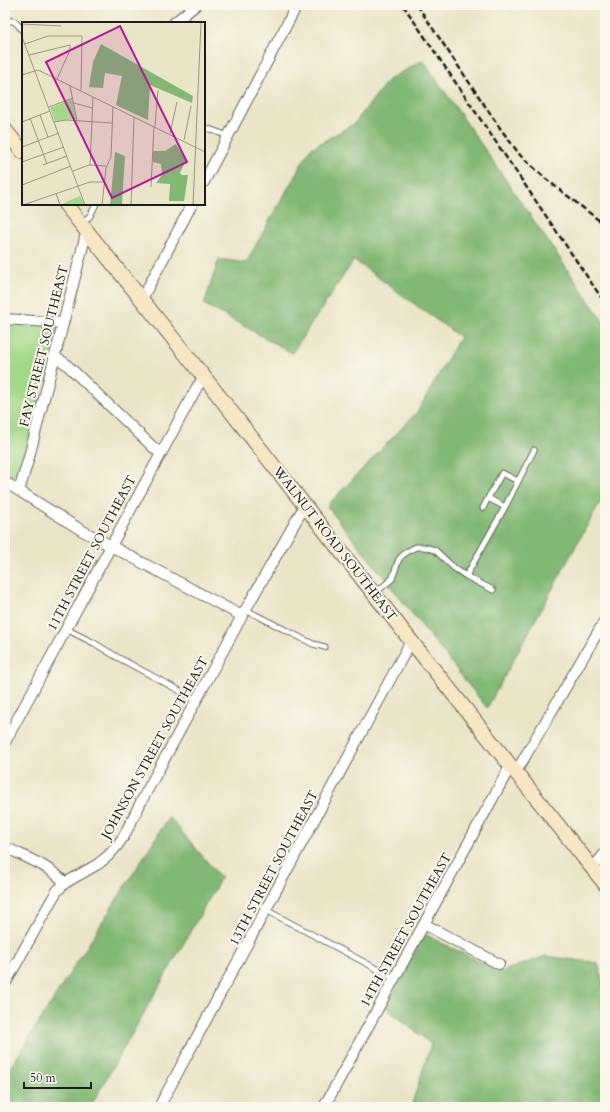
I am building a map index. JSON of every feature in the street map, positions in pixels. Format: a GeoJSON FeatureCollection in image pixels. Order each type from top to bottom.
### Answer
{"type":"FeatureCollection","features":[{"type":"Feature","properties":{"kind":"main road"},"geometry":{"type":"LineString","coordinates":[[5,130],[21,147]]}},
{"type":"Feature","properties":{"kind":"main road","name":"WALNUT ROAD SOUTHEAST"},"geometry":{"type":"LineString","coordinates":[[66,205],[204,377],[411,641],[605,884]]}},
{"type":"Feature","properties":{"kind":"street"},"geometry":{"type":"LineString","coordinates":[[175,22],[196,5]]}},
{"type":"Feature","properties":{"kind":"street"},"geometry":{"type":"LineString","coordinates":[[205,180],[297,5]]}},
{"type":"Feature","properties":{"kind":"street"},"geometry":{"type":"LineString","coordinates":[[142,299],[191,205]]}},
{"type":"Feature","properties":{"kind":"street","name":"FAY STREET SOUTHEAST"},"geometry":{"type":"LineString","coordinates":[[20,491],[63,323],[84,227]]}},
{"type":"Feature","properties":{"kind":"street"},"geometry":{"type":"LineString","coordinates":[[5,319],[63,323]]}},
{"type":"Feature","properties":{"kind":"street"},"geometry":{"type":"LineString","coordinates":[[54,356],[65,363],[161,453]]}},
{"type":"Feature","properties":{"kind":"street","name":"11TH STREET SOUTHEAST"},"geometry":{"type":"LineString","coordinates":[[5,742],[161,453],[204,377]]}},
{"type":"Feature","properties":{"kind":"street"},"geometry":{"type":"LineString","coordinates":[[5,482],[81,530],[244,613]]}},
{"type":"Feature","properties":{"kind":"street","name":"JOHNSON STREET SOUTHEAST"},"geometry":{"type":"LineString","coordinates":[[6,981],[57,891],[65,883],[98,864],[108,856],[124,836],[142,800],[244,613],[305,505]]}},
{"type":"Feature","properties":{"kind":"street","name":"14TH STREET SOUTHEAST"},"geometry":{"type":"LineString","coordinates":[[324,1107],[424,924],[513,769],[605,620]]}},
{"type":"Feature","properties":{"kind":"street","name":"13TH STREET SOUTHEAST"},"geometry":{"type":"LineString","coordinates":[[159,1107],[411,641]]}},
{"type":"Feature","properties":{"kind":"street"},"geometry":{"type":"LineString","coordinates":[[5,847],[52,871],[65,883]]}},
{"type":"Feature","properties":{"kind":"street"},"geometry":{"type":"LineString","coordinates":[[593,868],[605,853]]}},
{"type":"Feature","properties":{"kind":"street"},"geometry":{"type":"LineString","coordinates":[[424,924],[499,964]]}},
{"type":"Feature","properties":{"kind":"lane"},"geometry":{"type":"LineString","coordinates":[[5,23],[13,21],[22,30]]}},
{"type":"Feature","properties":{"kind":"lane"},"geometry":{"type":"LineString","coordinates":[[205,127],[228,136]]}},
{"type":"Feature","properties":{"kind":"lane"},"geometry":{"type":"LineString","coordinates":[[84,227],[96,205]]}},
{"type":"Feature","properties":{"kind":"lane"},"geometry":{"type":"LineString","coordinates":[[466,576],[505,507],[534,450]]}},
{"type":"Feature","properties":{"kind":"lane"},"geometry":{"type":"LineString","coordinates":[[483,508],[502,473],[518,481]]}},
{"type":"Feature","properties":{"kind":"lane"},"geometry":{"type":"LineString","coordinates":[[488,498],[505,507]]}},
{"type":"Feature","properties":{"kind":"lane"},"geometry":{"type":"LineString","coordinates":[[374,594],[392,580],[399,559],[406,552],[416,547],[424,547],[435,550],[454,568],[493,590]]}},
{"type":"Feature","properties":{"kind":"lane"},"geometry":{"type":"LineString","coordinates":[[244,613],[313,644],[325,647]]}},
{"type":"Feature","properties":{"kind":"lane"},"geometry":{"type":"LineString","coordinates":[[66,629],[197,700]]}},
{"type":"Feature","properties":{"kind":"lane"},"geometry":{"type":"LineString","coordinates":[[266,910],[394,978]]}},
{"type":"Feature","properties":{"kind":"green space"},"geometry":{"type":"Polygon","coordinates":[[[423,60],[605,324],[605,493],[487,708],[327,506],[418,411],[460,337],[354,260],[292,353],[204,304],[219,259],[246,263],[310,149],[354,124],[388,80],[423,60]]]}},
{"type":"Feature","properties":{"kind":"green space"},"geometry":{"type":"Polygon","coordinates":[[[5,321],[59,326],[20,470],[12,476],[5,476],[5,321]]]}},
{"type":"Feature","properties":{"kind":"green space"},"geometry":{"type":"Polygon","coordinates":[[[169,817],[221,878],[90,1107],[5,1107],[5,1076],[169,817]]]}},
{"type":"Feature","properties":{"kind":"green space"},"geometry":{"type":"Polygon","coordinates":[[[424,934],[500,972],[546,956],[598,963],[605,991],[605,1107],[411,1107],[431,1044],[386,1008],[424,934]]]}},
{"type":"Feature","properties":{"kind":"railway"},"geometry":{"type":"LineString","coordinates":[[403,5],[605,303]]}},
{"type":"Feature","properties":{"kind":"railway"},"geometry":{"type":"LineString","coordinates":[[417,5],[500,128],[520,155],[546,179],[605,225]]}}]}
